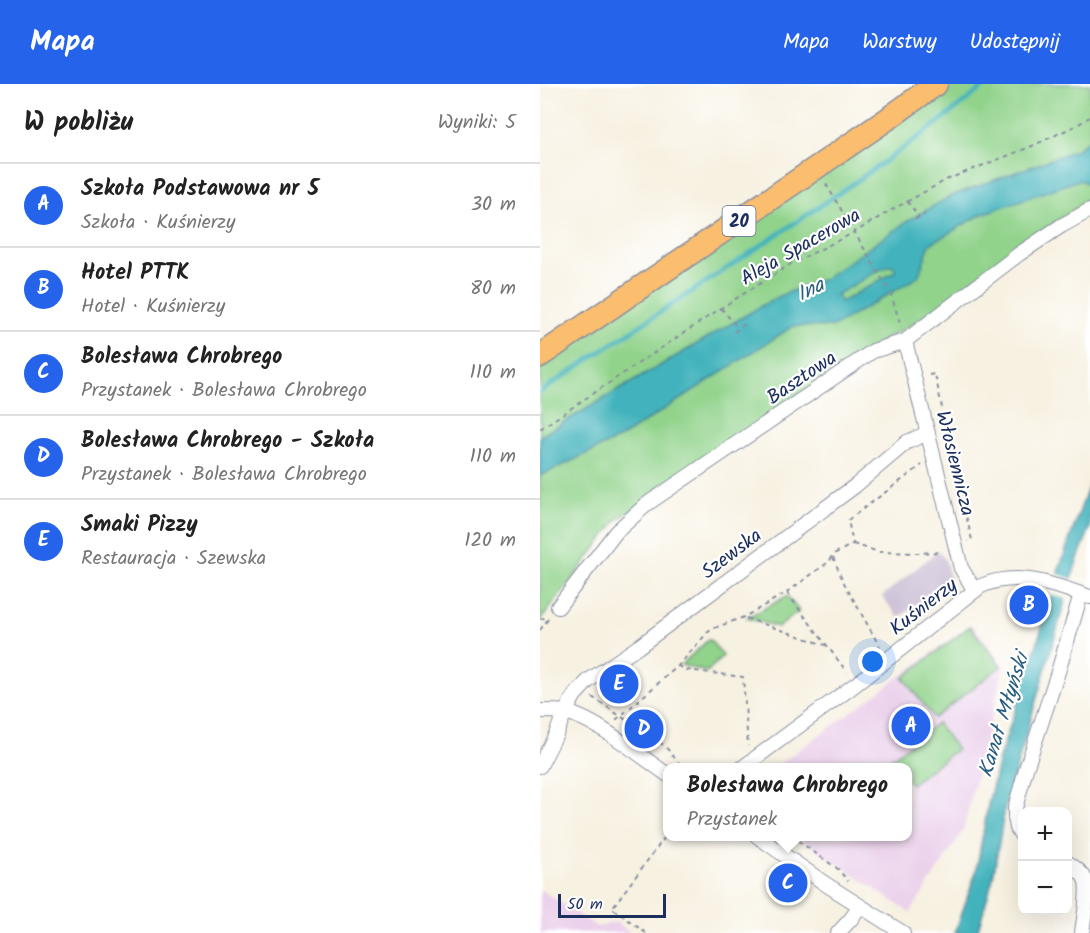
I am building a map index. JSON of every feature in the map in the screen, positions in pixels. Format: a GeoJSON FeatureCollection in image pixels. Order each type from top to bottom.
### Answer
{"type":"FeatureCollection","features":[{"type":"Feature","properties":{"kind":"main road","name":"20"},"geometry":{"type":"LineString","coordinates":[[540,356],[936,84]]}},
{"type":"Feature","properties":{"kind":"street","name":"Basztowa"},"geometry":{"type":"LineString","coordinates":[[554,612],[616,532],[647,504],[873,351],[905,341],[1019,254],[1090,210]]}},
{"type":"Feature","properties":{"kind":"street","name":"Włosiennicza"},"geometry":{"type":"LineString","coordinates":[[905,341],[961,567],[975,591]]}},
{"type":"Feature","properties":{"kind":"street","name":"Szewska"},"geometry":{"type":"LineString","coordinates":[[540,766],[565,712],[575,695],[588,681],[855,486],[907,442],[928,433]]}},
{"type":"Feature","properties":{"kind":"street","name":"Kuśnierzy"},"geometry":{"type":"LineString","coordinates":[[749,763],[856,684],[975,591],[989,583],[1031,579],[1081,594]]}},
{"type":"Feature","properties":{"kind":"street"},"geometry":{"type":"LineString","coordinates":[[1018,829],[1015,808],[1081,594]]}},
{"type":"Feature","properties":{"kind":"street"},"geometry":{"type":"LineString","coordinates":[[541,710],[565,712],[588,721],[663,771]]}},
{"type":"Feature","properties":{"kind":"street"},"geometry":{"type":"LineString","coordinates":[[763,841],[903,933]]}},
{"type":"Feature","properties":{"kind":"street"},"geometry":{"type":"LineString","coordinates":[[1072,866],[1086,880],[1086,904],[1082,933]]}},
{"type":"Feature","properties":{"kind":"street"},"geometry":{"type":"LineString","coordinates":[[838,933],[860,906]]}},
{"type":"Feature","properties":{"kind":"path","name":"Aleja Spacerowa"},"geometry":{"type":"LineString","coordinates":[[540,429],[791,264],[855,232],[948,179],[1030,147],[1090,117]]}},
{"type":"Feature","properties":{"kind":"path"},"geometry":{"type":"LineString","coordinates":[[830,189],[891,294],[905,341]]}},
{"type":"Feature","properties":{"kind":"path"},"geometry":{"type":"LineString","coordinates":[[907,201],[919,217]]}},
{"type":"Feature","properties":{"kind":"path"},"geometry":{"type":"LineString","coordinates":[[915,219],[925,214]]}},
{"type":"Feature","properties":{"kind":"path"},"geometry":{"type":"LineString","coordinates":[[721,308],[738,328]]}},
{"type":"Feature","properties":{"kind":"path"},"geometry":{"type":"LineString","coordinates":[[734,332],[745,324]]}},
{"type":"Feature","properties":{"kind":"path"},"geometry":{"type":"LineString","coordinates":[[923,376],[935,374],[972,540],[962,543]]}},
{"type":"Feature","properties":{"kind":"path"},"geometry":{"type":"LineString","coordinates":[[854,544],[848,520],[927,461]]}},
{"type":"Feature","properties":{"kind":"path"},"geometry":{"type":"LineString","coordinates":[[616,720],[678,666],[708,632],[744,617],[786,593],[830,561],[832,555],[854,544],[879,552],[949,551]]}},
{"type":"Feature","properties":{"kind":"path"},"geometry":{"type":"LineString","coordinates":[[832,555],[843,581],[882,650]]}},
{"type":"Feature","properties":{"kind":"path"},"geometry":{"type":"LineString","coordinates":[[786,593],[856,684]]}},
{"type":"Feature","properties":{"kind":"path"},"geometry":{"type":"LineString","coordinates":[[540,619],[554,612]]}},
{"type":"Feature","properties":{"kind":"path"},"geometry":{"type":"LineString","coordinates":[[744,617],[828,646]]}},
{"type":"Feature","properties":{"kind":"path"},"geometry":{"type":"LineString","coordinates":[[678,666],[687,670],[743,677],[748,749]]}},
{"type":"Feature","properties":{"kind":"path"},"geometry":{"type":"LineString","coordinates":[[575,695],[589,695],[665,746],[679,763]]}},
{"type":"Feature","properties":{"kind":"path"},"geometry":{"type":"LineString","coordinates":[[646,933],[612,908],[663,840]]}},
{"type":"Feature","properties":{"kind":"shaded area"},"geometry":{"type":"Polygon","coordinates":[[[938,551],[945,559],[950,578],[899,618],[882,596],[938,551]]]}},
{"type":"Feature","properties":{"kind":"shaded area"},"geometry":{"type":"Polygon","coordinates":[[[972,624],[1004,666],[963,831],[910,913],[804,841],[912,841],[912,763],[781,763],[972,624]]]}},
{"type":"Feature","properties":{"kind":"shaded area"},"geometry":{"type":"Polygon","coordinates":[[[540,889],[597,927],[616,922],[631,933],[540,933],[540,889]]]}},
{"type":"Feature","properties":{"kind":"green space"},"geometry":{"type":"Polygon","coordinates":[[[951,84],[1090,84],[1090,199],[1011,252],[928,315],[882,341],[617,520],[540,621],[540,365],[833,168],[951,84]]]}},
{"type":"Feature","properties":{"kind":"green space"},"geometry":{"type":"Polygon","coordinates":[[[788,597],[799,611],[780,626],[747,618],[788,597]]]}},
{"type":"Feature","properties":{"kind":"green space"},"geometry":{"type":"Polygon","coordinates":[[[970,626],[1001,666],[934,718],[903,678],[970,626]]]}},
{"type":"Feature","properties":{"kind":"green space"},"geometry":{"type":"Polygon","coordinates":[[[708,640],[723,656],[708,671],[681,665],[708,640]]]}},
{"type":"Feature","properties":{"kind":"green space"},"geometry":{"type":"Polygon","coordinates":[[[937,723],[957,749],[912,783],[912,763],[894,763],[891,759],[937,723]]]}},
{"type":"Feature","properties":{"kind":"water","name":"Ina"},"geometry":{"type":"Polygon","coordinates":[[[1090,139],[1090,184],[1079,180],[982,214],[930,244],[918,277],[833,327],[793,326],[620,438],[540,476],[540,437],[549,431],[763,305],[784,294],[824,279],[909,220],[951,196],[1076,150],[1090,139]],[[892,265],[881,269],[836,295],[841,302],[896,271],[892,265]]]}},
{"type":"Feature","properties":{"kind":"water"},"geometry":{"type":"Polygon","coordinates":[[[1090,482],[1090,528],[1076,564],[1005,807],[993,878],[977,933],[955,933],[976,872],[999,759],[1060,566],[1090,482]]]}},
{"type":"Feature","properties":{"kind":"pier"},"geometry":{"type":"Polygon","coordinates":[[[1055,573],[1075,580],[1069,600],[1050,594],[1055,573]]]}},
{"type":"Feature","properties":{"kind":"waterway"},"geometry":{"type":"LineString","coordinates":[[540,392],[855,183],[987,84]]}},
{"type":"Feature","properties":{"kind":"place","name":"Hotel PTTK"},"geometry":{"type":"Point","coordinates":[1029,605]}},
{"type":"Feature","properties":{"kind":"place","name":"Smaki Pizzy"},"geometry":{"type":"Point","coordinates":[619,684]}},
{"type":"Feature","properties":{"kind":"place","name":"Szkoła Podstawowa nr 5"},"geometry":{"type":"Point","coordinates":[911,726]}},
{"type":"Feature","properties":{"kind":"place","name":"Bolesława Chrobrego - Szkoła"},"geometry":{"type":"Point","coordinates":[644,729]}},
{"type":"Feature","properties":{"kind":"place","name":"Bolesława Chrobrego"},"geometry":{"type":"Point","coordinates":[788,883]}},
{"type":"Feature","properties":{"kind":"water label","name":"Kanał Młyński"},"geometry":{"type":"Point","coordinates":[1003,715]}}]}
